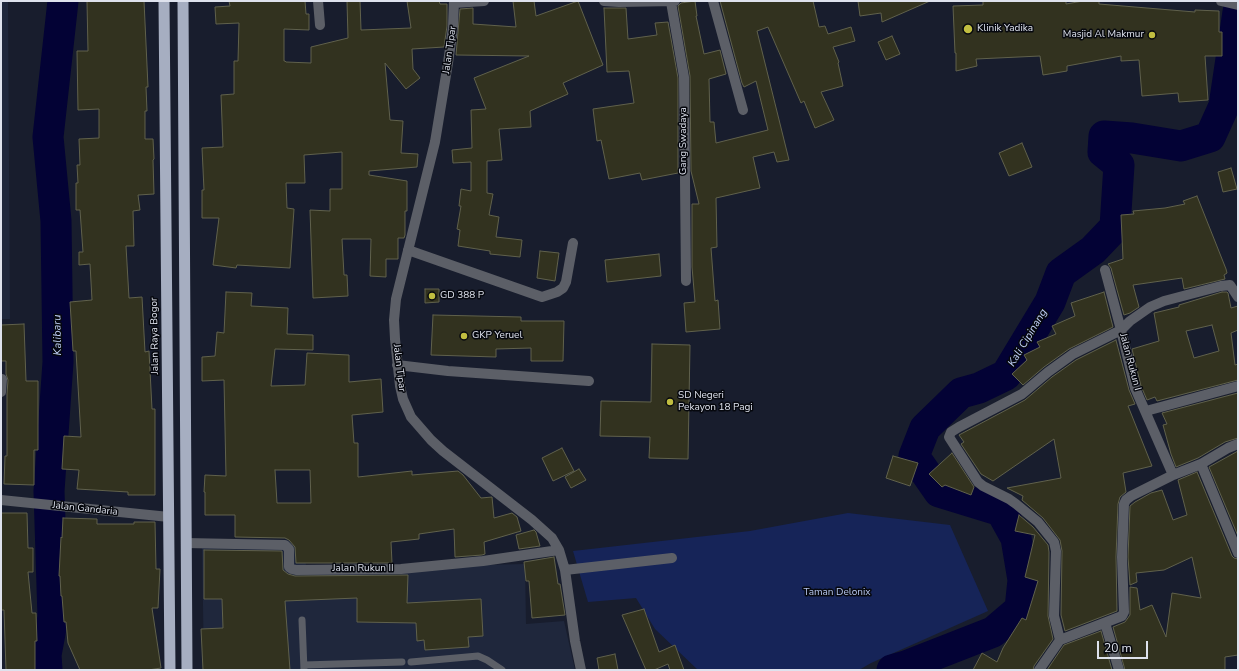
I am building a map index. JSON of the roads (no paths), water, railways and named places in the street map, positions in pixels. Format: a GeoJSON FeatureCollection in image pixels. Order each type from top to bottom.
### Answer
{"type":"FeatureCollection","features":[{"type":"Feature","properties":{"kind":"highway","name":"Jalan Raya Bogor"},"geometry":{"type":"LineString","coordinates":[[164,1],[170,670]]}},
{"type":"Feature","properties":{"kind":"highway"},"geometry":{"type":"LineString","coordinates":[[183,1],[187,670]]}},
{"type":"Feature","properties":{"kind":"street"},"geometry":{"type":"LineString","coordinates":[[318,1],[320,25]]}},
{"type":"Feature","properties":{"kind":"street"},"geometry":{"type":"LineString","coordinates":[[454,2],[484,1]]}},
{"type":"Feature","properties":{"kind":"street"},"geometry":{"type":"LineString","coordinates":[[604,1],[673,1]]}},
{"type":"Feature","properties":{"kind":"street","name":"Gang Swadaya"},"geometry":{"type":"LineString","coordinates":[[673,1],[684,77],[686,281]]}},
{"type":"Feature","properties":{"kind":"street"},"geometry":{"type":"LineString","coordinates":[[713,1],[743,110]]}},
{"type":"Feature","properties":{"kind":"street"},"geometry":{"type":"LineString","coordinates":[[1221,1],[1238,5]]}},
{"type":"Feature","properties":{"kind":"street","name":"Jalan Tipar"},"geometry":{"type":"LineString","coordinates":[[454,2],[453,27],[437,127],[396,299],[394,320],[397,365],[403,400],[411,417],[443,451],[542,528],[552,538],[560,550],[565,570],[575,641],[581,670]]}},
{"type":"Feature","properties":{"kind":"street"},"geometry":{"type":"LineString","coordinates":[[408,250],[542,297],[557,292],[563,288],[566,282],[573,243]]}},
{"type":"Feature","properties":{"kind":"street"},"geometry":{"type":"LineString","coordinates":[[1060,640],[1054,616],[1056,551],[1054,542],[1038,522],[1016,504],[978,482],[949,437],[952,432],[959,427],[1022,394],[1048,372],[1073,354],[1121,330],[1105,270]]}},
{"type":"Feature","properties":{"kind":"street","name":"Jalan Rukun I"},"geometry":{"type":"LineString","coordinates":[[1173,474],[1135,388],[1121,330],[1130,320],[1150,307],[1164,301],[1230,285],[1238,297]]}},
{"type":"Feature","properties":{"kind":"street"},"geometry":{"type":"LineString","coordinates":[[397,365],[448,371],[589,381]]}},
{"type":"Feature","properties":{"kind":"street"},"geometry":{"type":"LineString","coordinates":[[1,392],[2,379]]}},
{"type":"Feature","properties":{"kind":"street"},"geometry":{"type":"LineString","coordinates":[[1146,411],[1238,386]]}},
{"type":"Feature","properties":{"kind":"street"},"geometry":{"type":"LineString","coordinates":[[1039,670],[1060,640],[1122,616],[1124,612],[1122,557],[1124,504],[1126,500],[1130,496],[1173,474],[1202,464],[1228,448],[1238,444]]}},
{"type":"Feature","properties":{"kind":"street"},"geometry":{"type":"LineString","coordinates":[[1202,464],[1238,553]]}},
{"type":"Feature","properties":{"kind":"street","name":"Jalan Gandaria"},"geometry":{"type":"LineString","coordinates":[[1,500],[169,517]]}},
{"type":"Feature","properties":{"kind":"street","name":"Jalan Rukun II"},"geometry":{"type":"LineString","coordinates":[[186,543],[285,545],[288,548],[289,567],[292,570],[401,569],[483,561],[560,550]]}},
{"type":"Feature","properties":{"kind":"street"},"geometry":{"type":"LineString","coordinates":[[565,570],[672,558]]}},
{"type":"Feature","properties":{"kind":"street"},"geometry":{"type":"LineString","coordinates":[[1105,623],[1119,670]]}},
{"type":"Feature","properties":{"kind":"lane"},"geometry":{"type":"LineString","coordinates":[[302,620],[304,668],[402,662]]}},
{"type":"Feature","properties":{"kind":"lane"},"geometry":{"type":"LineString","coordinates":[[411,662],[478,656],[488,660],[502,670]]}},
{"type":"Feature","properties":{"kind":"waterway","name":"Kalibaru"},"geometry":{"type":"LineString","coordinates":[[47,670],[46,655],[53,617],[49,491],[58,362],[56,221],[48,137],[63,1]]}},
{"type":"Feature","properties":{"kind":"waterway","name":"Kali Cipinang"},"geometry":{"type":"LineString","coordinates":[[892,670],[993,632],[1020,609],[1023,580],[1016,538],[1001,511],[939,492],[914,456],[925,428],[961,393],[979,388],[1006,375],[1050,302],[1061,273],[1093,250],[1115,227],[1119,165],[1103,152],[1104,136],[1132,138],[1181,146],[1210,137],[1224,106],[1238,12]]}},
{"type":"Feature","properties":{"kind":"place","name":"Klinik Yadika"},"geometry":{"type":"Point","coordinates":[968,29]}},
{"type":"Feature","properties":{"kind":"place","name":"Masjid Al Makmur"},"geometry":{"type":"Point","coordinates":[1152,35]}},
{"type":"Feature","properties":{"kind":"place","name":"GD 388 P"},"geometry":{"type":"Point","coordinates":[432,296]}},
{"type":"Feature","properties":{"kind":"place","name":"GKP Yeruel"},"geometry":{"type":"Point","coordinates":[464,336]}},
{"type":"Feature","properties":{"kind":"place","name":"SD Negeri Pekayon 18 Pagi"},"geometry":{"type":"Point","coordinates":[670,402]}},
{"type":"Feature","properties":{"kind":"park label","name":"Taman Delonix"},"geometry":{"type":"Point","coordinates":[837,593]}}]}
